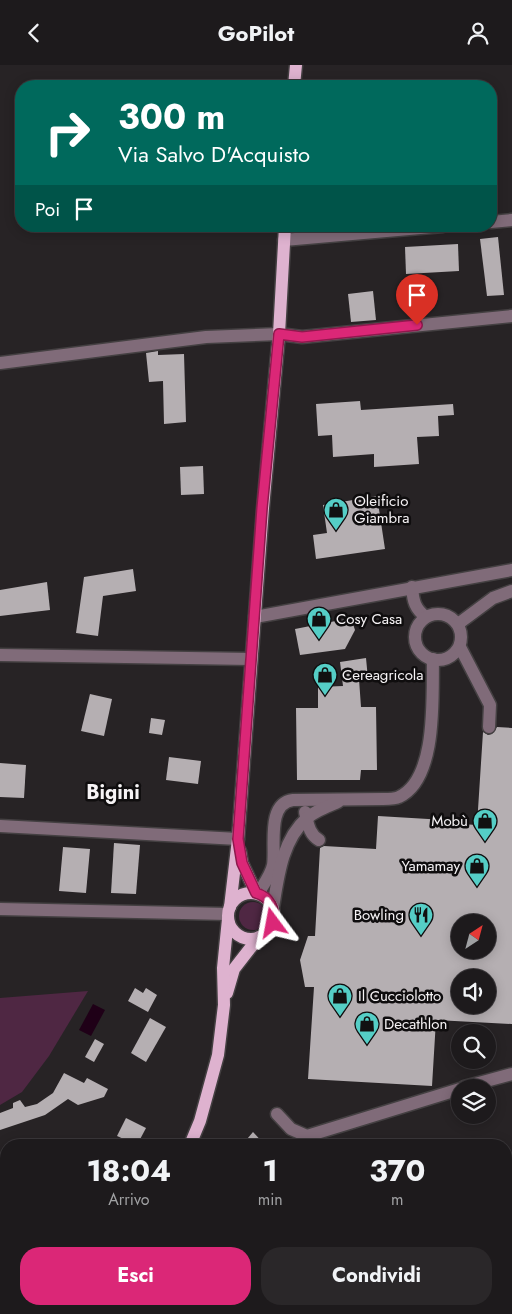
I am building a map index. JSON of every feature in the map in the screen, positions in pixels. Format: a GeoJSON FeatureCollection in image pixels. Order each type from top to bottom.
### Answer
{"type":"FeatureCollection","features":[{"type":"Feature","properties":{"kind":"main road"},"geometry":{"type":"LineString","coordinates":[[295,80],[296,65]]}},
{"type":"Feature","properties":{"kind":"main road"},"geometry":{"type":"LineString","coordinates":[[192,1139],[200,1121],[218,1055],[224,1005],[223,968],[238,839],[262,508],[279,334],[285,232]]}},
{"type":"Feature","properties":{"kind":"main road"},"geometry":{"type":"LineString","coordinates":[[224,1005],[234,969],[259,937],[269,930],[273,923],[274,915],[270,902],[257,893],[242,863],[238,839]]}},
{"type":"Feature","properties":{"kind":"main road"},"geometry":{"type":"LineString","coordinates":[[257,893],[240,895],[234,900],[229,913],[234,931],[245,938],[259,937]]}},
{"type":"Feature","properties":{"kind":"street"},"geometry":{"type":"LineString","coordinates":[[497,221],[512,220]]}},
{"type":"Feature","properties":{"kind":"street"},"geometry":{"type":"LineString","coordinates":[[284,240],[374,232]]}},
{"type":"Feature","properties":{"kind":"street"},"geometry":{"type":"LineString","coordinates":[[0,363],[206,337],[279,334],[302,337],[512,316]]}},
{"type":"Feature","properties":{"kind":"street"},"geometry":{"type":"LineString","coordinates":[[255,617],[512,570]]}},
{"type":"Feature","properties":{"kind":"street"},"geometry":{"type":"LineString","coordinates":[[412,587],[413,599],[418,611],[426,617]]}},
{"type":"Feature","properties":{"kind":"street"},"geometry":{"type":"LineString","coordinates":[[458,624],[493,598],[512,591]]}},
{"type":"Feature","properties":{"kind":"street"},"geometry":{"type":"LineString","coordinates":[[437,613],[442,614],[450,617],[458,624],[462,640],[460,647],[455,653],[446,659],[433,659],[421,653],[415,642],[415,634],[417,626],[426,617],[437,613]]}},
{"type":"Feature","properties":{"kind":"street"},"geometry":{"type":"LineString","coordinates":[[460,647],[490,705],[489,727]]}},
{"type":"Feature","properties":{"kind":"street"},"geometry":{"type":"LineString","coordinates":[[0,655],[251,659]]}},
{"type":"Feature","properties":{"kind":"street"},"geometry":{"type":"LineString","coordinates":[[257,893],[272,868],[275,821],[284,802],[293,800],[383,799],[398,797],[412,787],[422,771],[433,724],[433,659]]}},
{"type":"Feature","properties":{"kind":"street"},"geometry":{"type":"LineString","coordinates":[[293,800],[304,807],[310,831],[320,840]]}},
{"type":"Feature","properties":{"kind":"street"},"geometry":{"type":"LineString","coordinates":[[273,907],[283,858],[290,842],[307,818],[341,800]]}},
{"type":"Feature","properties":{"kind":"street"},"geometry":{"type":"LineString","coordinates":[[0,825],[238,839]]}},
{"type":"Feature","properties":{"kind":"street"},"geometry":{"type":"LineString","coordinates":[[0,909],[229,913]]}},
{"type":"Feature","properties":{"kind":"street"},"geometry":{"type":"LineString","coordinates":[[494,1079],[512,1074]]}},
{"type":"Feature","properties":{"kind":"street"},"geometry":{"type":"LineString","coordinates":[[276,1115],[291,1129],[307,1136],[451,1092]]}},
{"type":"Feature","properties":{"kind":"shaded area"},"geometry":{"type":"Polygon","coordinates":[[[253,902],[263,906],[267,916],[263,926],[253,930],[243,926],[239,916],[243,906],[253,902]]]}},
{"type":"Feature","properties":{"kind":"shaded area"},"geometry":{"type":"Polygon","coordinates":[[[88,991],[49,1056],[22,1092],[0,1105],[0,998],[88,991]]]}},
{"type":"Feature","properties":{"kind":"shaded area"},"geometry":{"type":"Polygon","coordinates":[[[93,1004],[105,1010],[91,1036],[79,1030],[93,1004]]]}},
{"type":"Feature","properties":{"kind":"building"},"geometry":{"type":"Polygon","coordinates":[[[498,237],[504,295],[487,296],[480,239],[498,237]]]}},
{"type":"Feature","properties":{"kind":"building"},"geometry":{"type":"Polygon","coordinates":[[[458,244],[459,271],[406,274],[405,247],[458,244]]]}},
{"type":"Feature","properties":{"kind":"building"},"geometry":{"type":"Polygon","coordinates":[[[373,291],[376,320],[351,322],[348,294],[373,291]]]}},
{"type":"Feature","properties":{"kind":"building"},"geometry":{"type":"Polygon","coordinates":[[[158,351],[158,355],[184,354],[186,422],[164,424],[163,381],[149,382],[146,353],[158,351]]]}},
{"type":"Feature","properties":{"kind":"building"},"geometry":{"type":"Polygon","coordinates":[[[360,401],[361,410],[453,404],[454,415],[438,416],[439,436],[417,437],[419,464],[374,467],[374,454],[333,457],[332,435],[318,436],[316,404],[360,401]]]}},
{"type":"Feature","properties":{"kind":"building"},"geometry":{"type":"Polygon","coordinates":[[[203,466],[204,494],[181,495],[180,467],[203,466]]]}},
{"type":"Feature","properties":{"kind":"building"},"geometry":{"type":"Polygon","coordinates":[[[377,496],[385,549],[316,559],[313,535],[327,533],[323,505],[377,496]]]}},
{"type":"Feature","properties":{"kind":"building"},"geometry":{"type":"Polygon","coordinates":[[[133,569],[136,591],[103,596],[98,636],[76,633],[84,577],[133,569]]]}},
{"type":"Feature","properties":{"kind":"building"},"geometry":{"type":"Polygon","coordinates":[[[47,582],[50,610],[0,616],[0,590],[47,582]]]}},
{"type":"Feature","properties":{"kind":"building"},"geometry":{"type":"Polygon","coordinates":[[[351,618],[355,630],[345,649],[300,655],[295,629],[351,618]]]}},
{"type":"Feature","properties":{"kind":"building"},"geometry":{"type":"Polygon","coordinates":[[[366,658],[368,679],[359,679],[361,707],[376,707],[377,770],[361,770],[360,780],[297,780],[296,708],[318,708],[318,687],[343,686],[340,662],[366,658]]]}},
{"type":"Feature","properties":{"kind":"building"},"geometry":{"type":"Polygon","coordinates":[[[90,694],[112,699],[104,736],[81,731],[90,694]]]}},
{"type":"Feature","properties":{"kind":"building"},"geometry":{"type":"Polygon","coordinates":[[[151,718],[165,720],[162,735],[149,733],[151,718]]]}},
{"type":"Feature","properties":{"kind":"building"},"geometry":{"type":"Polygon","coordinates":[[[497,727],[512,728],[512,1024],[436,1020],[432,1086],[308,1079],[314,987],[305,987],[300,960],[308,936],[315,936],[320,848],[324,846],[376,849],[378,816],[445,820],[445,823],[477,825],[483,732],[488,735],[492,734],[497,727]]]}},
{"type":"Feature","properties":{"kind":"building"},"geometry":{"type":"Polygon","coordinates":[[[169,757],[201,761],[198,784],[166,780],[169,757]]]}},
{"type":"Feature","properties":{"kind":"building"},"geometry":{"type":"Polygon","coordinates":[[[0,763],[26,765],[24,798],[0,797],[0,763]]]}},
{"type":"Feature","properties":{"kind":"building"},"geometry":{"type":"Polygon","coordinates":[[[114,843],[140,845],[136,894],[111,893],[114,843]]]}},
{"type":"Feature","properties":{"kind":"building"},"geometry":{"type":"Polygon","coordinates":[[[63,847],[90,849],[86,893],[59,891],[63,847]]]}},
{"type":"Feature","properties":{"kind":"building"},"geometry":{"type":"Polygon","coordinates":[[[135,988],[143,993],[146,988],[157,995],[148,1012],[128,1001],[135,988]]]}},
{"type":"Feature","properties":{"kind":"building"},"geometry":{"type":"Polygon","coordinates":[[[150,1018],[166,1027],[146,1062],[131,1053],[150,1018]]]}},
{"type":"Feature","properties":{"kind":"building"},"geometry":{"type":"Polygon","coordinates":[[[95,1039],[104,1044],[94,1062],[85,1057],[95,1039]]]}},
{"type":"Feature","properties":{"kind":"building"},"geometry":{"type":"Polygon","coordinates":[[[64,1073],[84,1083],[87,1078],[108,1089],[104,1097],[78,1105],[68,1099],[45,1115],[0,1130],[0,1113],[13,1108],[13,1103],[20,1100],[25,1107],[37,1104],[53,1093],[64,1073]]]}},
{"type":"Feature","properties":{"kind":"building"},"geometry":{"type":"Polygon","coordinates":[[[126,1118],[146,1128],[140,1139],[124,1139],[117,1136],[126,1118]]]}},
{"type":"Feature","properties":{"kind":"building"},"geometry":{"type":"Polygon","coordinates":[[[253,1132],[259,1139],[247,1139],[253,1132]]]}},
{"type":"Feature","properties":{"kind":"place","name":"Oleificio Giambra"},"geometry":{"type":"Point","coordinates":[336,531]}},
{"type":"Feature","properties":{"kind":"place","name":"Cosy Casa"},"geometry":{"type":"Point","coordinates":[319,640]}},
{"type":"Feature","properties":{"kind":"place","name":"Cereagricola"},"geometry":{"type":"Point","coordinates":[325,696]}},
{"type":"Feature","properties":{"kind":"place","name":"Mobù"},"geometry":{"type":"Point","coordinates":[485,842]}},
{"type":"Feature","properties":{"kind":"place","name":"Yamamay"},"geometry":{"type":"Point","coordinates":[477,887]}},
{"type":"Feature","properties":{"kind":"place","name":"Bowling"},"geometry":{"type":"Point","coordinates":[421,936]}},
{"type":"Feature","properties":{"kind":"place","name":"Il Cucciolotto"},"geometry":{"type":"Point","coordinates":[340,1017]}},
{"type":"Feature","properties":{"kind":"place","name":"Decathlon"},"geometry":{"type":"Point","coordinates":[367,1045]}},
{"type":"Feature","properties":{"kind":"district","name":"Bigini"},"geometry":{"type":"Point","coordinates":[113,792]}},
{"type":"Feature","properties":{"kind":"route"},"geometry":{"type":"LineString","coordinates":[[273,923],[273,907],[264,897],[256,893],[242,863],[238,839],[262,508],[279,334],[302,337],[417,325]]}}]}
